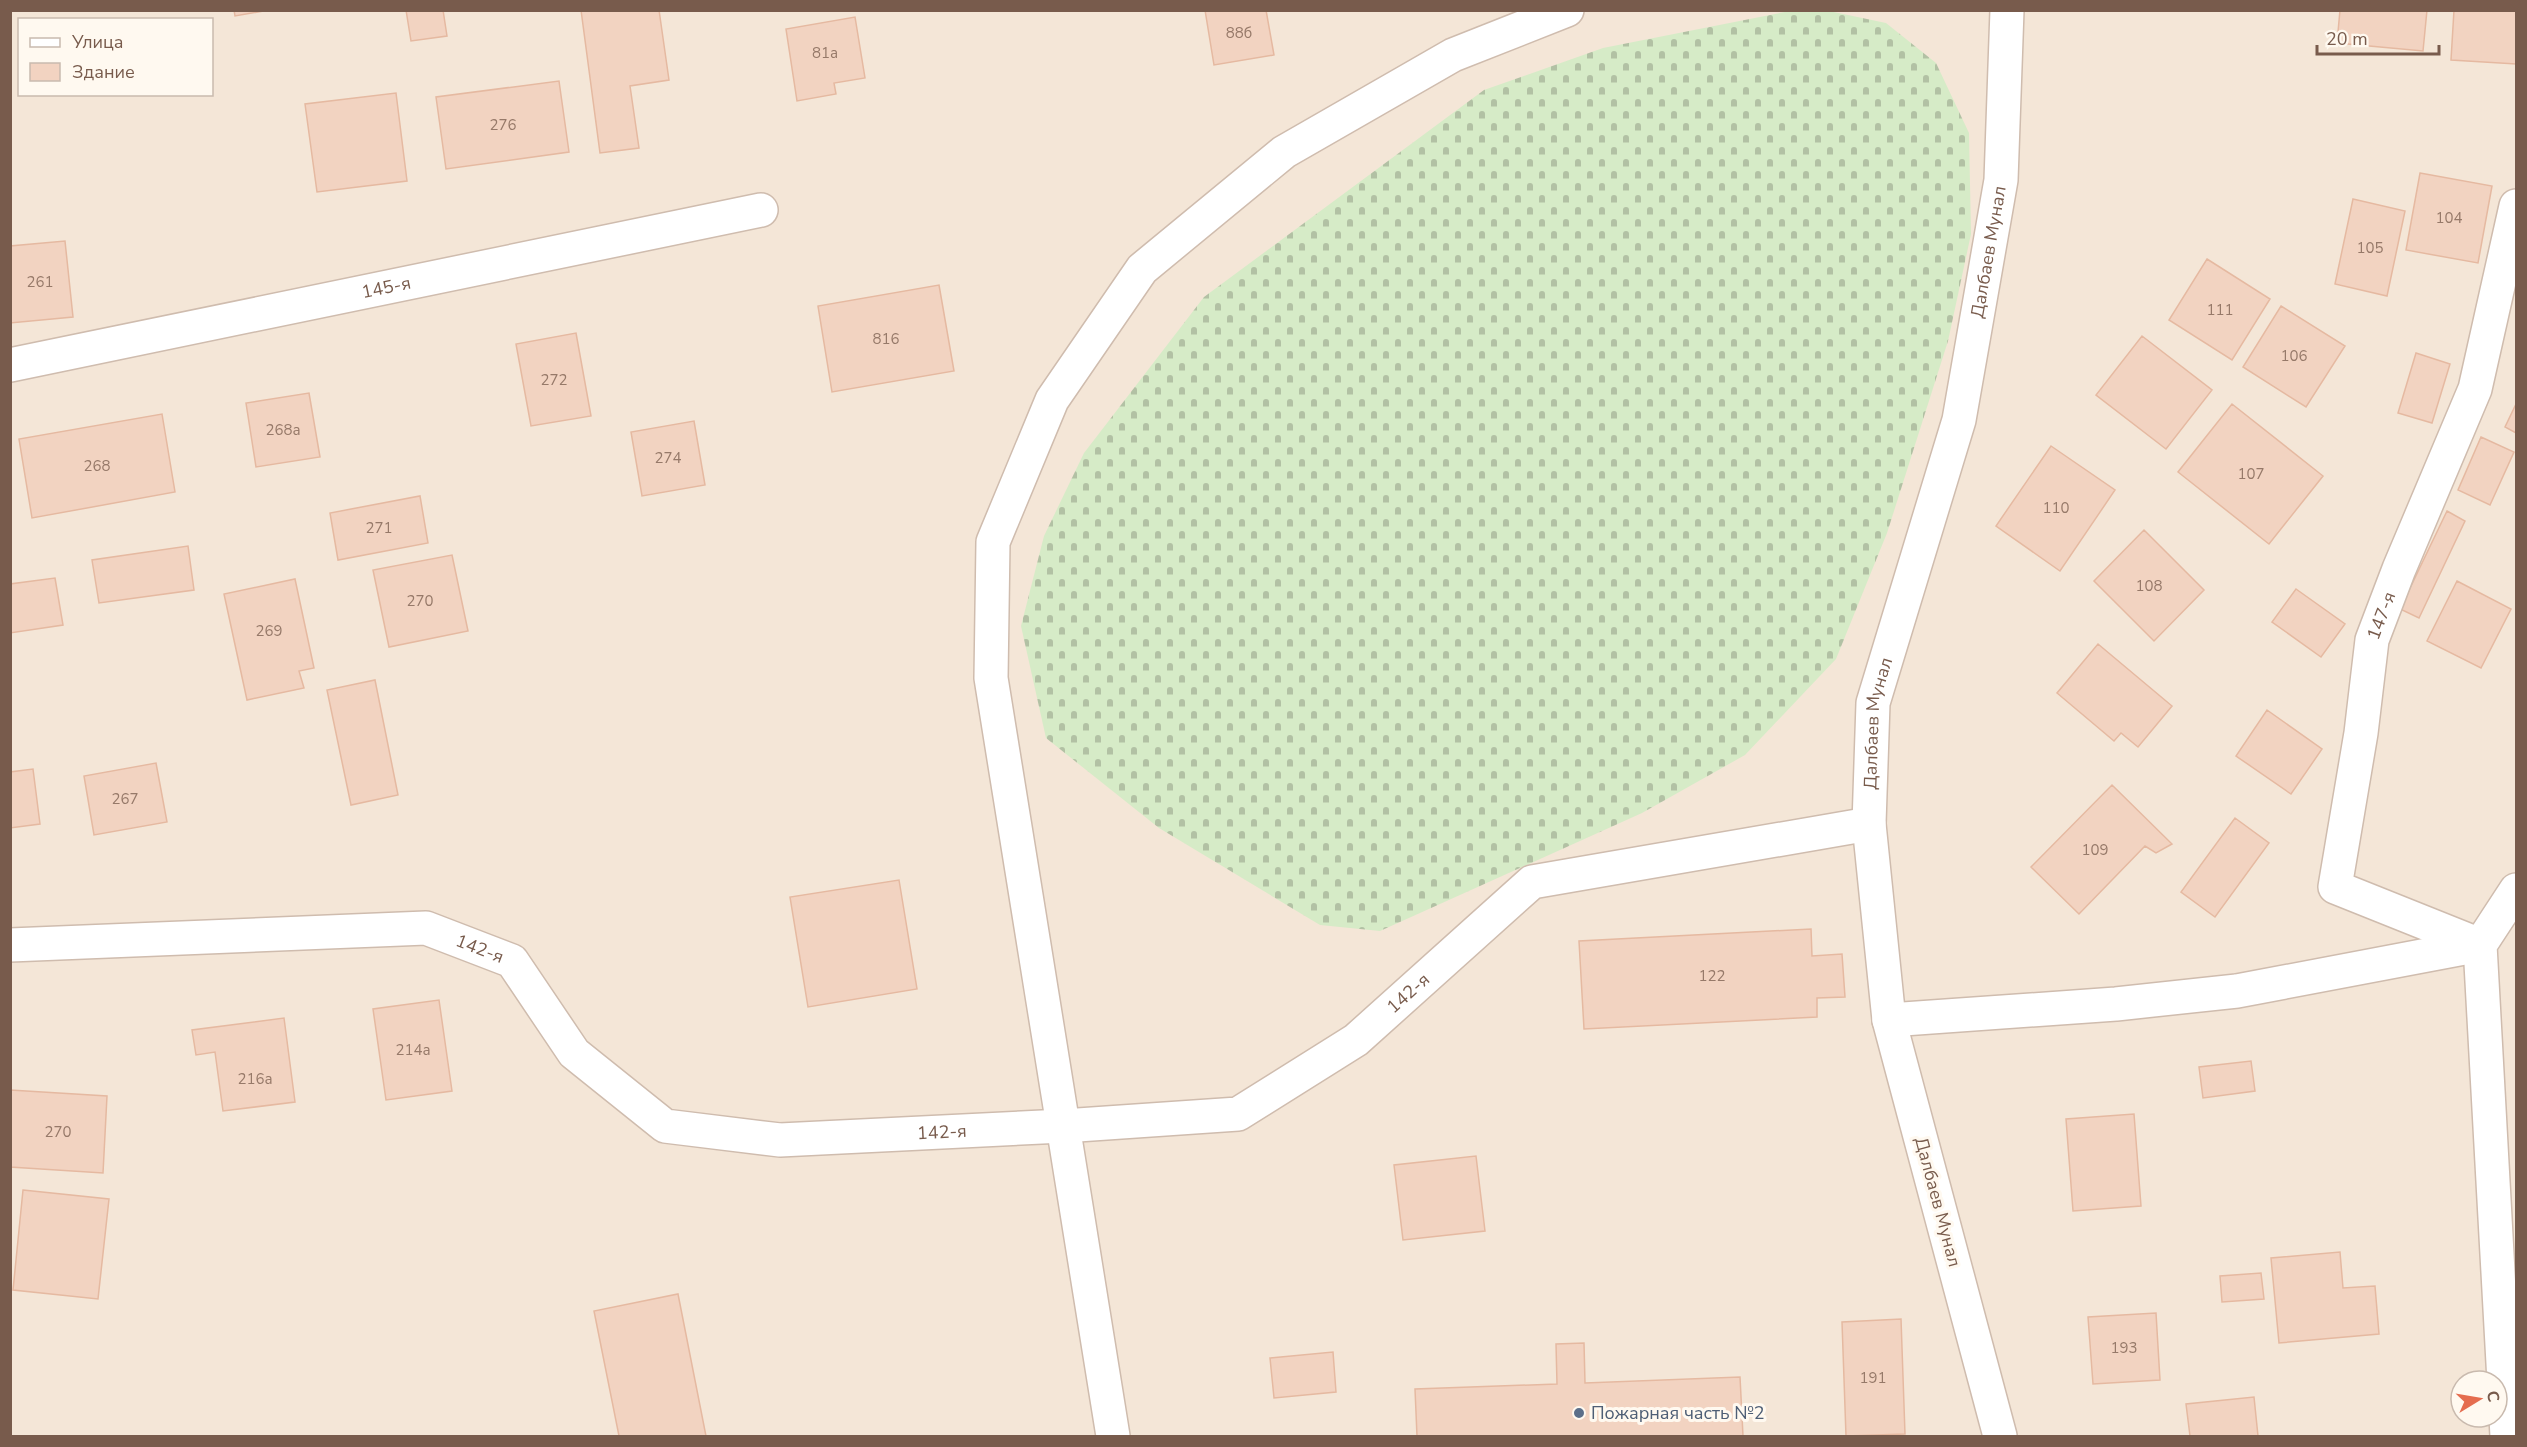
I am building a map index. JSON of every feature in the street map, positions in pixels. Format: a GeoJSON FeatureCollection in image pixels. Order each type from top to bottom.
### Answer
{"type":"FeatureCollection","features":[{"type":"Feature","properties":{"kind":"street"},"geometry":{"type":"LineString","coordinates":[[1113,1437],[991,678],[993,542],[1052,400],[1142,270],[1284,152],[1453,55],[1567,10]]}},
{"type":"Feature","properties":{"kind":"street","name":"Далбаев Мунал"},"geometry":{"type":"LineString","coordinates":[[2000,1437],[1889,1020],[1869,824],[1873,703],[1959,420],[2001,180],[2007,10]]}},
{"type":"Feature","properties":{"kind":"street","name":"147-я"},"geometry":{"type":"LineString","coordinates":[[2480,945],[2334,887],[2361,733],[2372,640],[2399,569],[2475,389],[2517,206]]}},
{"type":"Feature","properties":{"kind":"street","name":"145-я"},"geometry":{"type":"LineString","coordinates":[[10,365],[761,210]]}},
{"type":"Feature","properties":{"kind":"street","name":"142-я"},"geometry":{"type":"LineString","coordinates":[[10,945],[426,928],[512,961],[574,1053],[665,1126],[780,1140],[1063,1126],[1238,1113],[1356,1040],[1532,882],[1869,824]]}},
{"type":"Feature","properties":{"kind":"street"},"geometry":{"type":"LineString","coordinates":[[2507,1437],[2480,945],[2517,890]]}},
{"type":"Feature","properties":{"kind":"street"},"geometry":{"type":"LineString","coordinates":[[1889,1020],[2116,1004],[2237,991],[2480,945]]}},
{"type":"Feature","properties":{"kind":"shaded area"},"geometry":{"type":"Polygon","coordinates":[[[11,11],[2516,11],[2516,1436],[11,1436],[11,11]]]}},
{"type":"Feature","properties":{"kind":"green space"},"geometry":{"type":"Polygon","coordinates":[[[1795,10],[1829,11],[1886,23],[1936,63],[1969,133],[1971,234],[1948,341],[1887,533],[1836,659],[1745,755],[1642,813],[1380,931],[1320,925],[1159,828],[1046,738],[1021,626],[1044,536],[1084,453],[1204,297],[1484,90],[1603,48],[1795,10]]]}},
{"type":"Feature","properties":{"kind":"building"},"geometry":{"type":"Polygon","coordinates":[[[234,10],[269,10],[235,16],[234,10]]]}},
{"type":"Feature","properties":{"kind":"building"},"geometry":{"type":"Polygon","coordinates":[[[406,10],[443,10],[447,36],[411,41],[406,10]]]}},
{"type":"Feature","properties":{"kind":"building"},"geometry":{"type":"Polygon","coordinates":[[[581,10],[659,10],[669,80],[630,86],[639,148],[600,153],[581,10]]]}},
{"type":"Feature","properties":{"kind":"building"},"geometry":{"type":"Polygon","coordinates":[[[1205,10],[1266,10],[1274,55],[1214,65],[1205,10]]]}},
{"type":"Feature","properties":{"kind":"building"},"geometry":{"type":"Polygon","coordinates":[[[2340,10],[2427,10],[2423,51],[2337,43],[2340,10]]]}},
{"type":"Feature","properties":{"kind":"building"},"geometry":{"type":"Polygon","coordinates":[[[2454,10],[2516,10],[2516,64],[2451,60],[2454,10]]]}},
{"type":"Feature","properties":{"kind":"building"},"geometry":{"type":"Polygon","coordinates":[[[855,17],[865,78],[834,83],[836,94],[797,101],[786,29],[855,17]]]}},
{"type":"Feature","properties":{"kind":"building"},"geometry":{"type":"Polygon","coordinates":[[[559,81],[569,152],[446,169],[436,97],[559,81]]]}},
{"type":"Feature","properties":{"kind":"building"},"geometry":{"type":"Polygon","coordinates":[[[396,93],[407,181],[317,192],[305,104],[396,93]]]}},
{"type":"Feature","properties":{"kind":"building"},"geometry":{"type":"Polygon","coordinates":[[[2420,173],[2492,186],[2478,263],[2406,250],[2420,173]]]}},
{"type":"Feature","properties":{"kind":"building"},"geometry":{"type":"Polygon","coordinates":[[[2353,199],[2405,211],[2387,296],[2335,284],[2353,199]]]}},
{"type":"Feature","properties":{"kind":"building"},"geometry":{"type":"Polygon","coordinates":[[[65,241],[73,317],[10,323],[10,246],[65,241]]]}},
{"type":"Feature","properties":{"kind":"building"},"geometry":{"type":"Polygon","coordinates":[[[2207,259],[2270,299],[2232,360],[2169,320],[2207,259]]]}},
{"type":"Feature","properties":{"kind":"building"},"geometry":{"type":"Polygon","coordinates":[[[939,285],[954,371],[832,392],[818,306],[939,285]]]}},
{"type":"Feature","properties":{"kind":"building"},"geometry":{"type":"Polygon","coordinates":[[[2281,306],[2345,346],[2306,407],[2243,367],[2281,306]]]}},
{"type":"Feature","properties":{"kind":"building"},"geometry":{"type":"Polygon","coordinates":[[[576,333],[591,416],[531,426],[516,344],[576,333]]]}},
{"type":"Feature","properties":{"kind":"building"},"geometry":{"type":"Polygon","coordinates":[[[2142,336],[2212,390],[2166,449],[2096,395],[2142,336]]]}},
{"type":"Feature","properties":{"kind":"building"},"geometry":{"type":"Polygon","coordinates":[[[2416,353],[2450,364],[2432,423],[2398,413],[2416,353]]]}},
{"type":"Feature","properties":{"kind":"building"},"geometry":{"type":"Polygon","coordinates":[[[309,393],[320,457],[256,467],[246,403],[309,393]]]}},
{"type":"Feature","properties":{"kind":"building"},"geometry":{"type":"Polygon","coordinates":[[[2232,404],[2323,476],[2269,544],[2178,472],[2232,404]]]}},
{"type":"Feature","properties":{"kind":"building"},"geometry":{"type":"Polygon","coordinates":[[[2516,404],[2516,433],[2505,427],[2516,404]]]}},
{"type":"Feature","properties":{"kind":"building"},"geometry":{"type":"Polygon","coordinates":[[[162,414],[175,492],[32,518],[19,439],[162,414]]]}},
{"type":"Feature","properties":{"kind":"building"},"geometry":{"type":"Polygon","coordinates":[[[694,421],[705,485],[642,496],[631,432],[694,421]]]}},
{"type":"Feature","properties":{"kind":"building"},"geometry":{"type":"Polygon","coordinates":[[[2481,437],[2514,452],[2490,505],[2458,490],[2481,437]]]}},
{"type":"Feature","properties":{"kind":"building"},"geometry":{"type":"Polygon","coordinates":[[[2051,446],[2115,490],[2060,571],[1996,526],[2051,446]]]}},
{"type":"Feature","properties":{"kind":"building"},"geometry":{"type":"Polygon","coordinates":[[[420,496],[428,543],[338,560],[330,513],[420,496]]]}},
{"type":"Feature","properties":{"kind":"building"},"geometry":{"type":"Polygon","coordinates":[[[2447,511],[2465,521],[2419,618],[2400,609],[2447,511]]]}},
{"type":"Feature","properties":{"kind":"building"},"geometry":{"type":"Polygon","coordinates":[[[2144,530],[2204,590],[2154,641],[2094,581],[2144,530]]]}},
{"type":"Feature","properties":{"kind":"building"},"geometry":{"type":"Polygon","coordinates":[[[188,546],[194,590],[99,603],[92,560],[188,546]]]}},
{"type":"Feature","properties":{"kind":"building"},"geometry":{"type":"Polygon","coordinates":[[[452,555],[468,631],[389,647],[373,570],[452,555]]]}},
{"type":"Feature","properties":{"kind":"building"},"geometry":{"type":"Polygon","coordinates":[[[55,578],[63,625],[10,633],[10,584],[55,578]]]}},
{"type":"Feature","properties":{"kind":"building"},"geometry":{"type":"Polygon","coordinates":[[[295,579],[314,668],[299,671],[304,688],[247,700],[224,594],[295,579]]]}},
{"type":"Feature","properties":{"kind":"building"},"geometry":{"type":"Polygon","coordinates":[[[2457,581],[2511,609],[2481,668],[2427,641],[2457,581]]]}},
{"type":"Feature","properties":{"kind":"building"},"geometry":{"type":"Polygon","coordinates":[[[2296,589],[2345,624],[2321,657],[2272,622],[2296,589]]]}},
{"type":"Feature","properties":{"kind":"building"},"geometry":{"type":"Polygon","coordinates":[[[2098,644],[2172,706],[2138,747],[2121,733],[2114,741],[2057,693],[2098,644]]]}},
{"type":"Feature","properties":{"kind":"building"},"geometry":{"type":"Polygon","coordinates":[[[375,680],[398,795],[351,805],[327,690],[375,680]]]}},
{"type":"Feature","properties":{"kind":"building"},"geometry":{"type":"Polygon","coordinates":[[[2267,710],[2322,749],[2291,794],[2236,756],[2267,710]]]}},
{"type":"Feature","properties":{"kind":"building"},"geometry":{"type":"Polygon","coordinates":[[[156,763],[167,822],[94,835],[84,776],[156,763]]]}},
{"type":"Feature","properties":{"kind":"building"},"geometry":{"type":"Polygon","coordinates":[[[33,769],[40,824],[10,828],[10,772],[33,769]]]}},
{"type":"Feature","properties":{"kind":"building"},"geometry":{"type":"Polygon","coordinates":[[[2112,785],[2172,844],[2156,853],[2145,846],[2079,914],[2031,867],[2112,785]]]}},
{"type":"Feature","properties":{"kind":"building"},"geometry":{"type":"Polygon","coordinates":[[[2235,818],[2269,843],[2215,917],[2181,892],[2235,818]]]}},
{"type":"Feature","properties":{"kind":"building"},"geometry":{"type":"Polygon","coordinates":[[[899,880],[917,989],[808,1007],[790,897],[899,880]]]}},
{"type":"Feature","properties":{"kind":"building"},"geometry":{"type":"Polygon","coordinates":[[[1811,929],[1812,956],[1842,954],[1845,997],[1817,998],[1817,1017],[1584,1029],[1579,941],[1811,929]]]}},
{"type":"Feature","properties":{"kind":"building"},"geometry":{"type":"Polygon","coordinates":[[[439,1000],[452,1091],[386,1100],[373,1009],[439,1000]]]}},
{"type":"Feature","properties":{"kind":"building"},"geometry":{"type":"Polygon","coordinates":[[[284,1018],[295,1102],[223,1111],[215,1052],[196,1055],[192,1030],[284,1018]]]}},
{"type":"Feature","properties":{"kind":"building"},"geometry":{"type":"Polygon","coordinates":[[[2251,1061],[2255,1091],[2203,1098],[2199,1067],[2251,1061]]]}},
{"type":"Feature","properties":{"kind":"building"},"geometry":{"type":"Polygon","coordinates":[[[10,1090],[107,1096],[103,1173],[10,1167],[10,1090]]]}},
{"type":"Feature","properties":{"kind":"building"},"geometry":{"type":"Polygon","coordinates":[[[2134,1114],[2141,1206],[2073,1211],[2066,1119],[2134,1114]]]}},
{"type":"Feature","properties":{"kind":"building"},"geometry":{"type":"Polygon","coordinates":[[[1476,1156],[1485,1231],[1403,1240],[1394,1165],[1476,1156]]]}},
{"type":"Feature","properties":{"kind":"building"},"geometry":{"type":"Polygon","coordinates":[[[23,1190],[109,1199],[98,1299],[13,1290],[23,1190]]]}},
{"type":"Feature","properties":{"kind":"building"},"geometry":{"type":"Polygon","coordinates":[[[2340,1252],[2343,1288],[2375,1286],[2379,1334],[2279,1343],[2271,1258],[2340,1252]]]}},
{"type":"Feature","properties":{"kind":"building"},"geometry":{"type":"Polygon","coordinates":[[[2261,1273],[2264,1299],[2222,1302],[2220,1276],[2261,1273]]]}},
{"type":"Feature","properties":{"kind":"building"},"geometry":{"type":"Polygon","coordinates":[[[678,1294],[706,1436],[619,1436],[594,1311],[678,1294]]]}},
{"type":"Feature","properties":{"kind":"building"},"geometry":{"type":"Polygon","coordinates":[[[2156,1313],[2160,1380],[2093,1384],[2088,1317],[2156,1313]]]}},
{"type":"Feature","properties":{"kind":"building"},"geometry":{"type":"Polygon","coordinates":[[[1901,1319],[1905,1434],[1846,1436],[1842,1322],[1901,1319]]]}},
{"type":"Feature","properties":{"kind":"building","name":"Пожарная часть №2"},"geometry":{"type":"Polygon","coordinates":[[[1584,1343],[1585,1383],[1740,1377],[1743,1436],[1417,1436],[1415,1389],[1557,1384],[1556,1344],[1584,1343]]]}},
{"type":"Feature","properties":{"kind":"building"},"geometry":{"type":"Polygon","coordinates":[[[1333,1352],[1336,1392],[1274,1398],[1270,1358],[1333,1352]]]}},
{"type":"Feature","properties":{"kind":"building"},"geometry":{"type":"Polygon","coordinates":[[[2254,1397],[2258,1436],[2190,1436],[2186,1404],[2254,1397]]]}},
{"type":"Feature","properties":{"kind":"place","name":"Пожарная часть №2"},"geometry":{"type":"Point","coordinates":[1579,1413]}}]}
